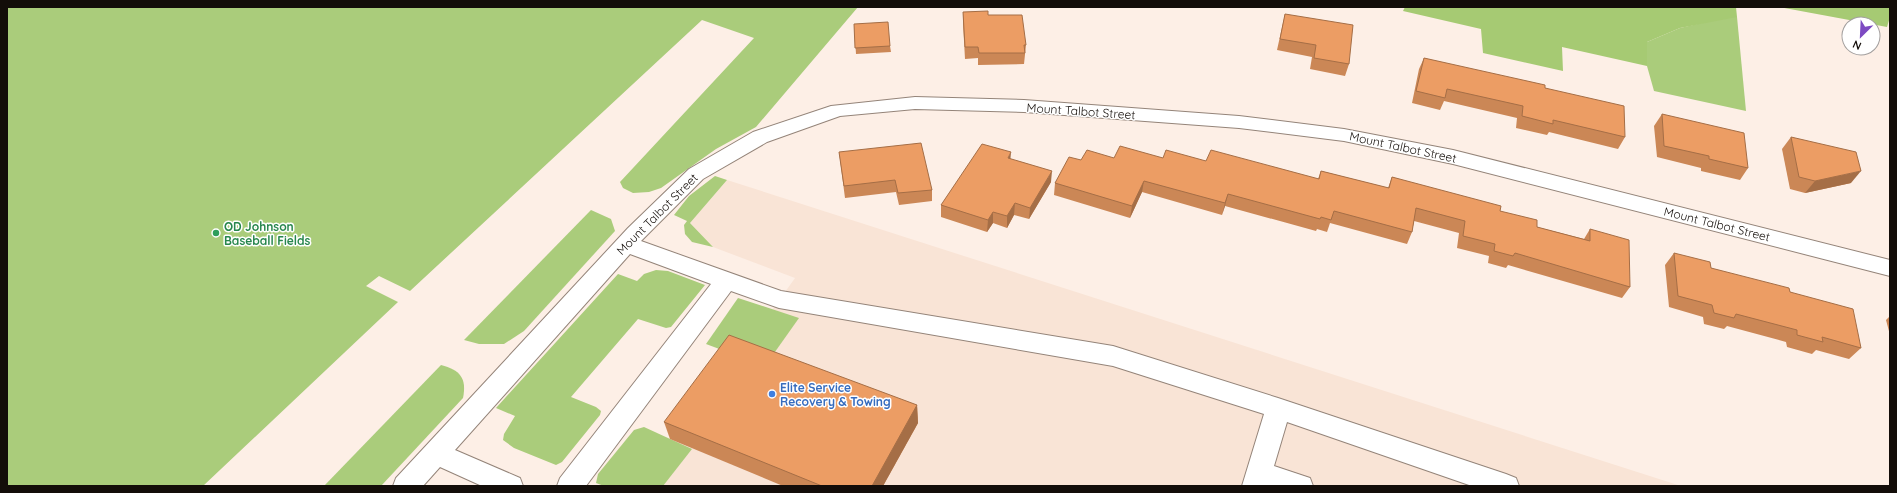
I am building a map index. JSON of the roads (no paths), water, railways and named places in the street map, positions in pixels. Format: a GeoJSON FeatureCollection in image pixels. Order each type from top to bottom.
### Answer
{"type":"FeatureCollection","features":[{"type":"Feature","properties":{"kind":"street","name":"Mount Talbot Street"},"geometry":{"type":"LineString","coordinates":[[406,486],[626,244],[696,174],[760,137],[838,110],[915,103],[1024,106],[1223,120],[1344,135],[1453,158],[1890,268]]}},
{"type":"Feature","properties":{"kind":"street"},"geometry":{"type":"LineString","coordinates":[[626,244],[779,299],[1113,356],[1278,408],[1506,486]]}},
{"type":"Feature","properties":{"kind":"street"},"geometry":{"type":"LineString","coordinates":[[570,486],[726,280]]}},
{"type":"Feature","properties":{"kind":"street"},"geometry":{"type":"LineString","coordinates":[[1278,408],[1257,479],[1300,486]]}},
{"type":"Feature","properties":{"kind":"street"},"geometry":{"type":"LineString","coordinates":[[436,453],[510,486]]}},
{"type":"Feature","properties":{"kind":"place","name":"OD Johnson Baseball Fields"},"geometry":{"type":"Point","coordinates":[216,233]}},
{"type":"Feature","properties":{"kind":"place","name":"Elite Service Recovery & Towing"},"geometry":{"type":"Point","coordinates":[772,394]}}]}
